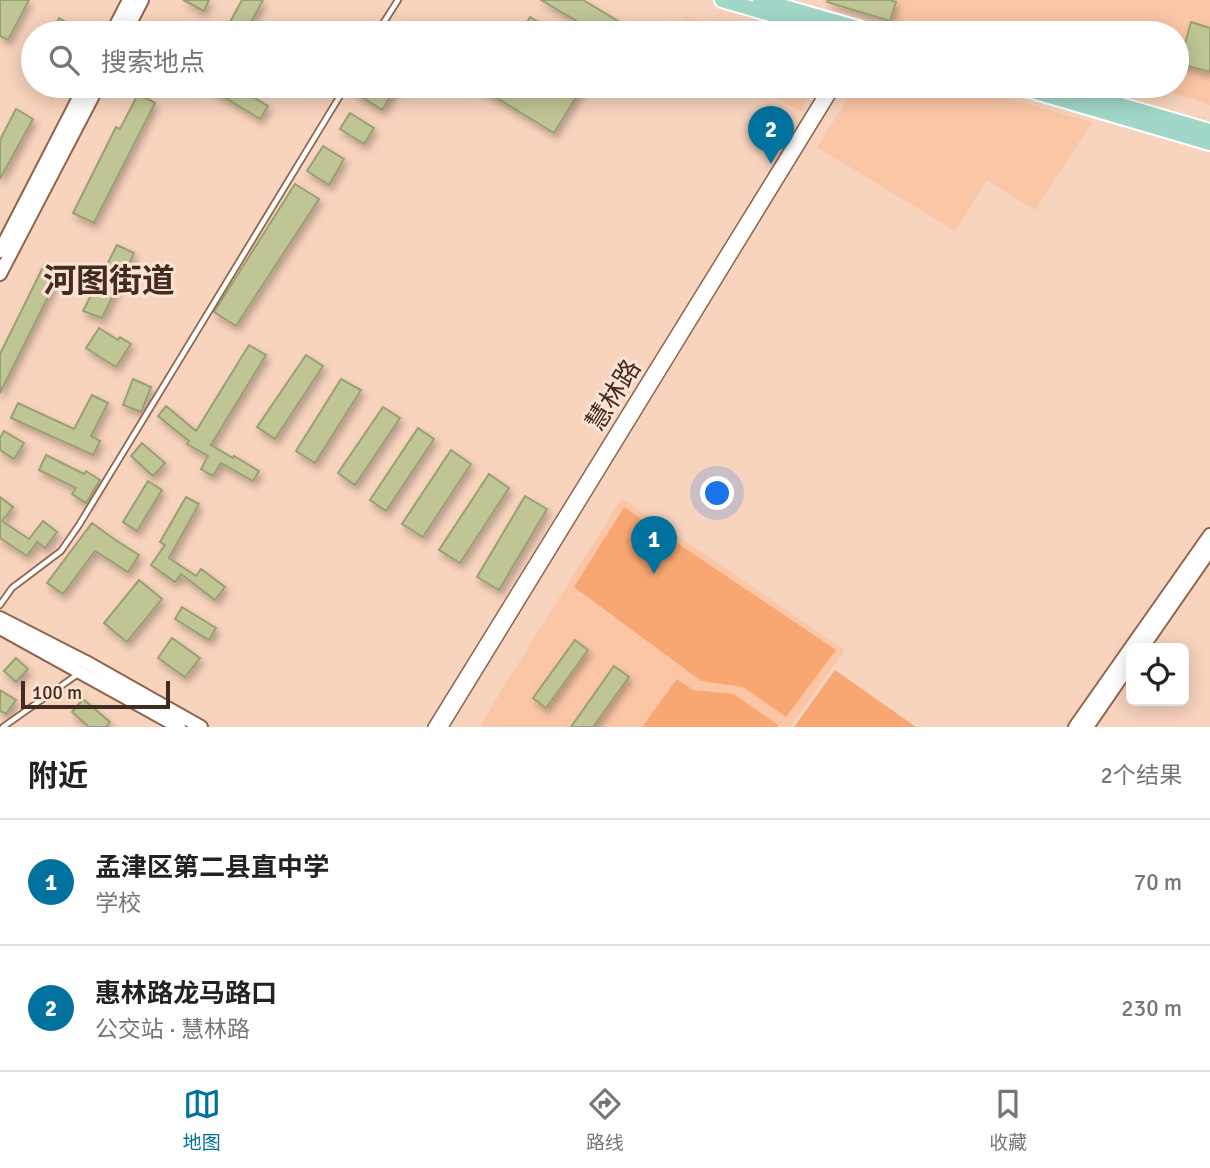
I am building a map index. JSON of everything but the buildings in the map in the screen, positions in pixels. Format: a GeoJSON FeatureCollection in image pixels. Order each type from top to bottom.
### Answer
{"type":"FeatureCollection","features":[{"type":"Feature","properties":{"kind":"main road"},"geometry":{"type":"LineString","coordinates":[[118,21],[129,0]]}},
{"type":"Feature","properties":{"kind":"main road"},"geometry":{"type":"LineString","coordinates":[[131,21],[142,0]]}},
{"type":"Feature","properties":{"kind":"main road"},"geometry":{"type":"LineString","coordinates":[[722,0],[795,21]]}},
{"type":"Feature","properties":{"kind":"main road"},"geometry":{"type":"LineString","coordinates":[[760,0],[830,21]]}},
{"type":"Feature","properties":{"kind":"main road"},"geometry":{"type":"LineString","coordinates":[[0,251],[79,98]]}},
{"type":"Feature","properties":{"kind":"main road"},"geometry":{"type":"LineString","coordinates":[[0,274],[92,98]]}},
{"type":"Feature","properties":{"kind":"main road"},"geometry":{"type":"LineString","coordinates":[[1056,98],[1210,143]]}},
{"type":"Feature","properties":{"kind":"main road"},"geometry":{"type":"LineString","coordinates":[[1096,98],[1210,131]]}},
{"type":"Feature","properties":{"kind":"main road"},"geometry":{"type":"LineString","coordinates":[[1075,727],[1210,535]]}},
{"type":"Feature","properties":{"kind":"main road"},"geometry":{"type":"LineString","coordinates":[[1145,643],[1210,550]]}},
{"type":"Feature","properties":{"kind":"main road"},"geometry":{"type":"LineString","coordinates":[[0,618],[179,727]]}},
{"type":"Feature","properties":{"kind":"main road"},"geometry":{"type":"LineString","coordinates":[[0,628],[84,667],[201,727]]}},
{"type":"Feature","properties":{"kind":"main road"},"geometry":{"type":"LineString","coordinates":[[1087,727],[1126,670]]}},
{"type":"Feature","properties":{"kind":"street","name":"慧林路"},"geometry":{"type":"LineString","coordinates":[[433,727],[822,98]]}},
{"type":"Feature","properties":{"kind":"street","name":"慧林路"},"geometry":{"type":"LineString","coordinates":[[443,727],[829,98]]}},
{"type":"Feature","properties":{"kind":"lane"},"geometry":{"type":"LineString","coordinates":[[384,21],[397,0]]}},
{"type":"Feature","properties":{"kind":"lane"},"geometry":{"type":"LineString","coordinates":[[0,605],[12,588],[61,551],[79,525],[339,98]]}},
{"type":"Feature","properties":{"kind":"lane"},"geometry":{"type":"LineString","coordinates":[[3,727],[84,667]]}},
{"type":"Feature","properties":{"kind":"shaded area"},"geometry":{"type":"Polygon","coordinates":[[[822,0],[1210,0],[1210,105],[1188,98],[1189,21],[890,21],[822,0]]]}},
{"type":"Feature","properties":{"kind":"shaded area"},"geometry":{"type":"Polygon","coordinates":[[[685,16],[704,21],[683,21],[685,16]]]}},
{"type":"Feature","properties":{"kind":"shaded area"},"geometry":{"type":"Polygon","coordinates":[[[776,98],[807,98],[801,112],[776,98]]]}},
{"type":"Feature","properties":{"kind":"shaded area"},"geometry":{"type":"Polygon","coordinates":[[[848,98],[1005,98],[1092,122],[1035,210],[987,180],[955,231],[817,147],[848,98]]]}},
{"type":"Feature","properties":{"kind":"shaded area"},"geometry":{"type":"Polygon","coordinates":[[[622,498],[845,650],[790,727],[480,727],[622,498]]]}},
{"type":"Feature","properties":{"kind":"shaded area"},"geometry":{"type":"Polygon","coordinates":[[[624,507],[836,650],[786,717],[743,687],[701,681],[574,587],[624,507]]]}},
{"type":"Feature","properties":{"kind":"shaded area"},"geometry":{"type":"Polygon","coordinates":[[[835,670],[916,727],[794,727],[835,670]]]}},
{"type":"Feature","properties":{"kind":"shaded area"},"geometry":{"type":"Polygon","coordinates":[[[677,679],[693,690],[734,694],[778,725],[642,727],[677,679]]]}},
{"type":"Feature","properties":{"kind":"place","name":"惠林路龙马路口"},"geometry":{"type":"Point","coordinates":[771,164]}},
{"type":"Feature","properties":{"kind":"place","name":"孟津区第二县直中学"},"geometry":{"type":"Point","coordinates":[654,574]}},
{"type":"Feature","properties":{"kind":"district","name":"河图街道"},"geometry":{"type":"Point","coordinates":[109,280]}}]}
